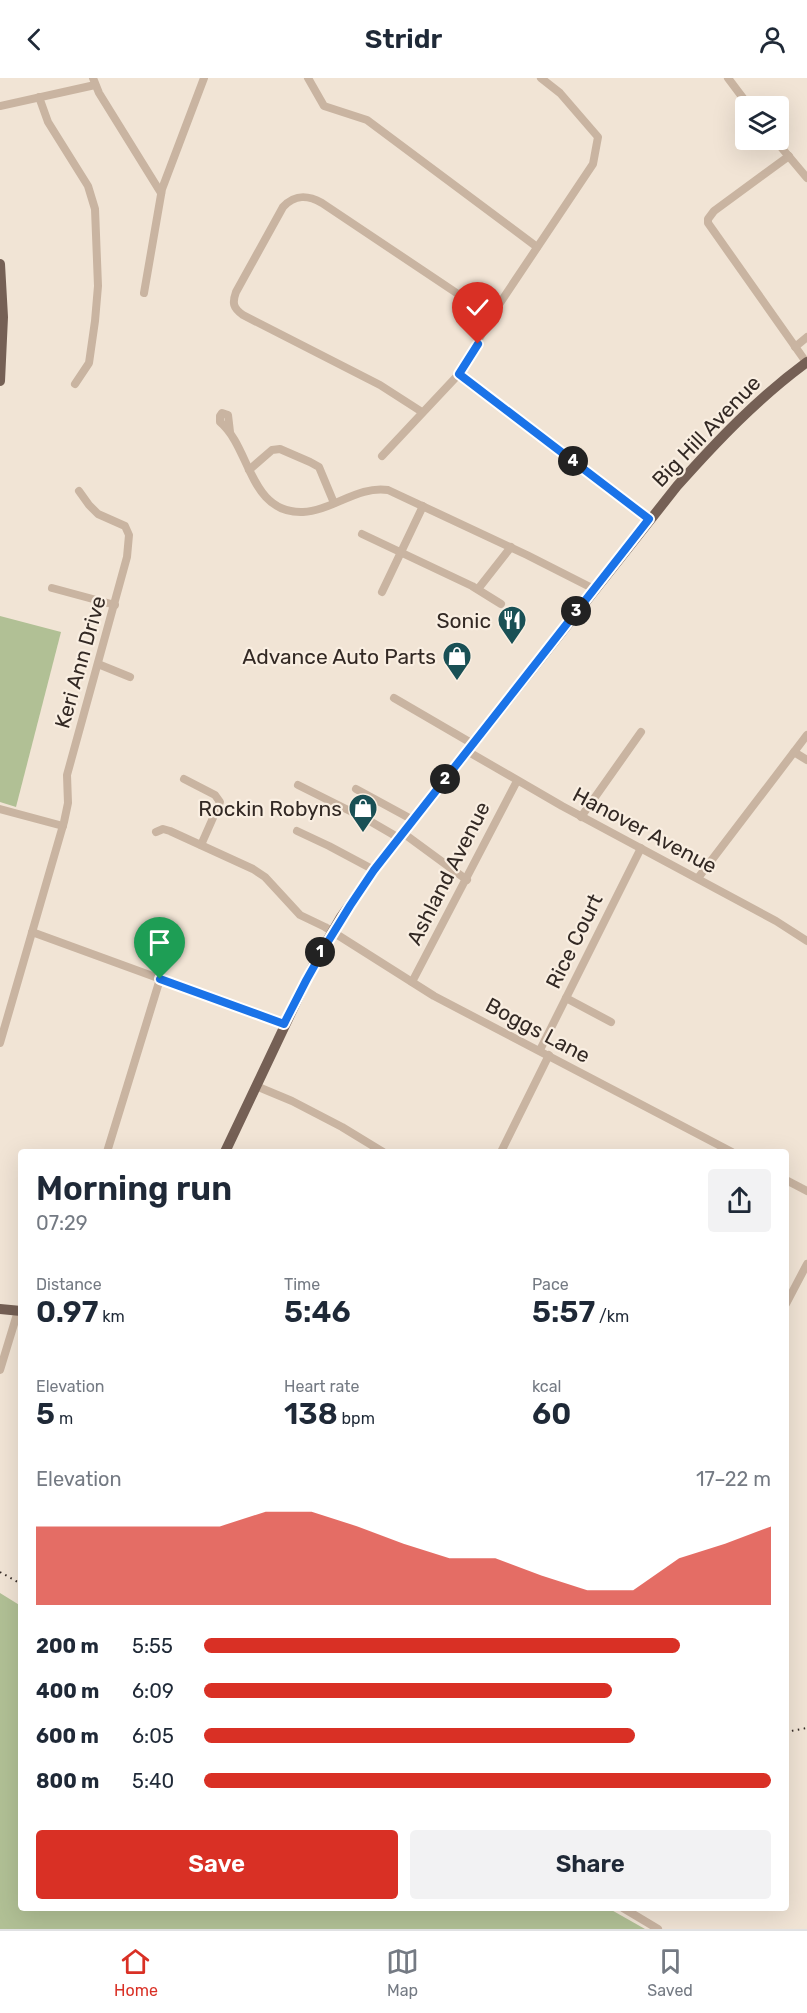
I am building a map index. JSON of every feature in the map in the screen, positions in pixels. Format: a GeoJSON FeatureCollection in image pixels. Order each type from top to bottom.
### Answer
{"type":"FeatureCollection","features":[{"type":"Feature","properties":{"kind":"main road"},"geometry":{"type":"LineString","coordinates":[[0,264],[3,329],[0,381]]}},
{"type":"Feature","properties":{"kind":"main road","name":"Big Hill Avenue"},"geometry":{"type":"LineString","coordinates":[[226,1149],[316,960],[374,870],[649,519],[721,438],[753,406],[807,362]]}},
{"type":"Feature","properties":{"kind":"main road"},"geometry":{"type":"LineString","coordinates":[[0,1309],[18,1311]]}},
{"type":"Feature","properties":{"kind":"street"},"geometry":{"type":"LineString","coordinates":[[144,293],[161,194],[204,78]]}},
{"type":"Feature","properties":{"kind":"street"},"geometry":{"type":"LineString","coordinates":[[308,78],[324,106],[367,120],[537,247]]}},
{"type":"Feature","properties":{"kind":"street"},"geometry":{"type":"LineString","coordinates":[[382,456],[459,374],[537,247],[593,164],[598,137],[560,93],[541,78]]}},
{"type":"Feature","properties":{"kind":"street"},"geometry":{"type":"LineString","coordinates":[[728,78],[742,96]]}},
{"type":"Feature","properties":{"kind":"street"},"geometry":{"type":"LineString","coordinates":[[0,106],[94,81],[161,194]]}},
{"type":"Feature","properties":{"kind":"street"},"geometry":{"type":"LineString","coordinates":[[39,97],[48,122],[91,193],[95,209],[98,274],[96,309],[88,363],[75,384]]}},
{"type":"Feature","properties":{"kind":"street"},"geometry":{"type":"LineString","coordinates":[[784,150],[807,178]]}},
{"type":"Feature","properties":{"kind":"street"},"geometry":{"type":"LineString","coordinates":[[789,156],[719,207],[708,219],[710,227],[807,362]]}},
{"type":"Feature","properties":{"kind":"street"},"geometry":{"type":"LineString","coordinates":[[422,412],[380,385],[243,315],[234,308],[233,300],[236,292],[283,207],[292,200],[310,196],[458,294],[489,323]]}},
{"type":"Feature","properties":{"kind":"street"},"geometry":{"type":"LineString","coordinates":[[795,347],[807,337]]}},
{"type":"Feature","properties":{"kind":"street"},"geometry":{"type":"LineString","coordinates":[[459,374],[649,519]]}},
{"type":"Feature","properties":{"kind":"street"},"geometry":{"type":"LineString","coordinates":[[230,432],[260,492],[280,507],[303,512],[381,489],[423,506],[594,589]]}},
{"type":"Feature","properties":{"kind":"street"},"geometry":{"type":"LineString","coordinates":[[249,470],[272,450],[284,450],[319,467],[334,503]]}},
{"type":"Feature","properties":{"kind":"street","name":"Keri Ann Drive"},"geometry":{"type":"LineString","coordinates":[[0,1043],[2,1028],[63,826],[68,803],[67,775],[126,565],[129,535],[125,526],[93,510],[79,491]]}},
{"type":"Feature","properties":{"kind":"street"},"geometry":{"type":"LineString","coordinates":[[382,592],[423,506]]}},
{"type":"Feature","properties":{"kind":"street"},"geometry":{"type":"LineString","coordinates":[[362,534],[478,589],[501,604]]}},
{"type":"Feature","properties":{"kind":"street"},"geometry":{"type":"LineString","coordinates":[[478,589],[510,547]]}},
{"type":"Feature","properties":{"kind":"street"},"geometry":{"type":"LineString","coordinates":[[52,588],[115,606]]}},
{"type":"Feature","properties":{"kind":"street"},"geometry":{"type":"LineString","coordinates":[[98,664],[130,678]]}},
{"type":"Feature","properties":{"kind":"street","name":"Hanover Avenue"},"geometry":{"type":"LineString","coordinates":[[394,698],[517,781],[776,921],[807,941]]}},
{"type":"Feature","properties":{"kind":"street"},"geometry":{"type":"LineString","coordinates":[[581,817],[641,732]]}},
{"type":"Feature","properties":{"kind":"street"},"geometry":{"type":"LineString","coordinates":[[698,878],[807,735]]}},
{"type":"Feature","properties":{"kind":"street"},"geometry":{"type":"LineString","coordinates":[[794,752],[807,760]]}},
{"type":"Feature","properties":{"kind":"street"},"geometry":{"type":"LineString","coordinates":[[183,779],[216,795],[220,802],[201,845]]}},
{"type":"Feature","properties":{"kind":"street","name":"Ashland Avenue"},"geometry":{"type":"LineString","coordinates":[[412,982],[517,781]]}},
{"type":"Feature","properties":{"kind":"street"},"geometry":{"type":"LineString","coordinates":[[298,785],[401,836],[466,880]]}},
{"type":"Feature","properties":{"kind":"street"},"geometry":{"type":"LineString","coordinates":[[356,789],[413,820]]}},
{"type":"Feature","properties":{"kind":"street"},"geometry":{"type":"LineString","coordinates":[[0,808],[63,826]]}},
{"type":"Feature","properties":{"kind":"street","name":"Boggs Lane"},"geometry":{"type":"LineString","coordinates":[[156,832],[164,829],[261,874],[296,912],[326,927],[332,933],[441,1000],[726,1149]]}},
{"type":"Feature","properties":{"kind":"street"},"geometry":{"type":"LineString","coordinates":[[297,831],[374,870]]}},
{"type":"Feature","properties":{"kind":"street","name":"Rice Court"},"geometry":{"type":"LineString","coordinates":[[540,1050],[641,848]]}},
{"type":"Feature","properties":{"kind":"street"},"geometry":{"type":"LineString","coordinates":[[32,932],[284,1024]]}},
{"type":"Feature","properties":{"kind":"street"},"geometry":{"type":"LineString","coordinates":[[108,1149],[160,979]]}},
{"type":"Feature","properties":{"kind":"street"},"geometry":{"type":"LineString","coordinates":[[566,998],[611,1022]]}},
{"type":"Feature","properties":{"kind":"street"},"geometry":{"type":"LineString","coordinates":[[502,1149],[549,1055]]}},
{"type":"Feature","properties":{"kind":"street"},"geometry":{"type":"LineString","coordinates":[[256,1086],[300,1105],[378,1149]]}},
{"type":"Feature","properties":{"kind":"street"},"geometry":{"type":"LineString","coordinates":[[789,1182],[807,1191]]}},
{"type":"Feature","properties":{"kind":"street"},"geometry":{"type":"LineString","coordinates":[[789,1298],[807,1264]]}},
{"type":"Feature","properties":{"kind":"street"},"geometry":{"type":"LineString","coordinates":[[0,1370],[18,1317]]}},
{"type":"Feature","properties":{"kind":"street"},"geometry":{"type":"LineString","coordinates":[[628,1911],[658,1929]]}},
{"type":"Feature","properties":{"kind":"green space"},"geometry":{"type":"Polygon","coordinates":[[[0,616],[61,632],[16,807],[0,802],[0,616]]]}},
{"type":"Feature","properties":{"kind":"green space"},"geometry":{"type":"Polygon","coordinates":[[[0,1593],[18,1604],[18,1911],[613,1911],[645,1929],[0,1929],[0,1593]]]}},
{"type":"Feature","properties":{"kind":"railway"},"geometry":{"type":"LineString","coordinates":[[0,1572],[18,1582]]}},
{"type":"Feature","properties":{"kind":"railway"},"geometry":{"type":"LineString","coordinates":[[789,1731],[807,1728]]}},
{"type":"Feature","properties":{"kind":"place","name":"Sonic"},"geometry":{"type":"Point","coordinates":[512,646]}},
{"type":"Feature","properties":{"kind":"place","name":"Advance Auto Parts"},"geometry":{"type":"Point","coordinates":[457,682]}},
{"type":"Feature","properties":{"kind":"place","name":"Rockin Robyns"},"geometry":{"type":"Point","coordinates":[363,834]}},
{"type":"Feature","properties":{"kind":"route"},"geometry":{"type":"LineString","coordinates":[[160,979],[284,1024],[316,960],[341,917],[374,870],[649,519],[459,374],[478,344]]}}]}
